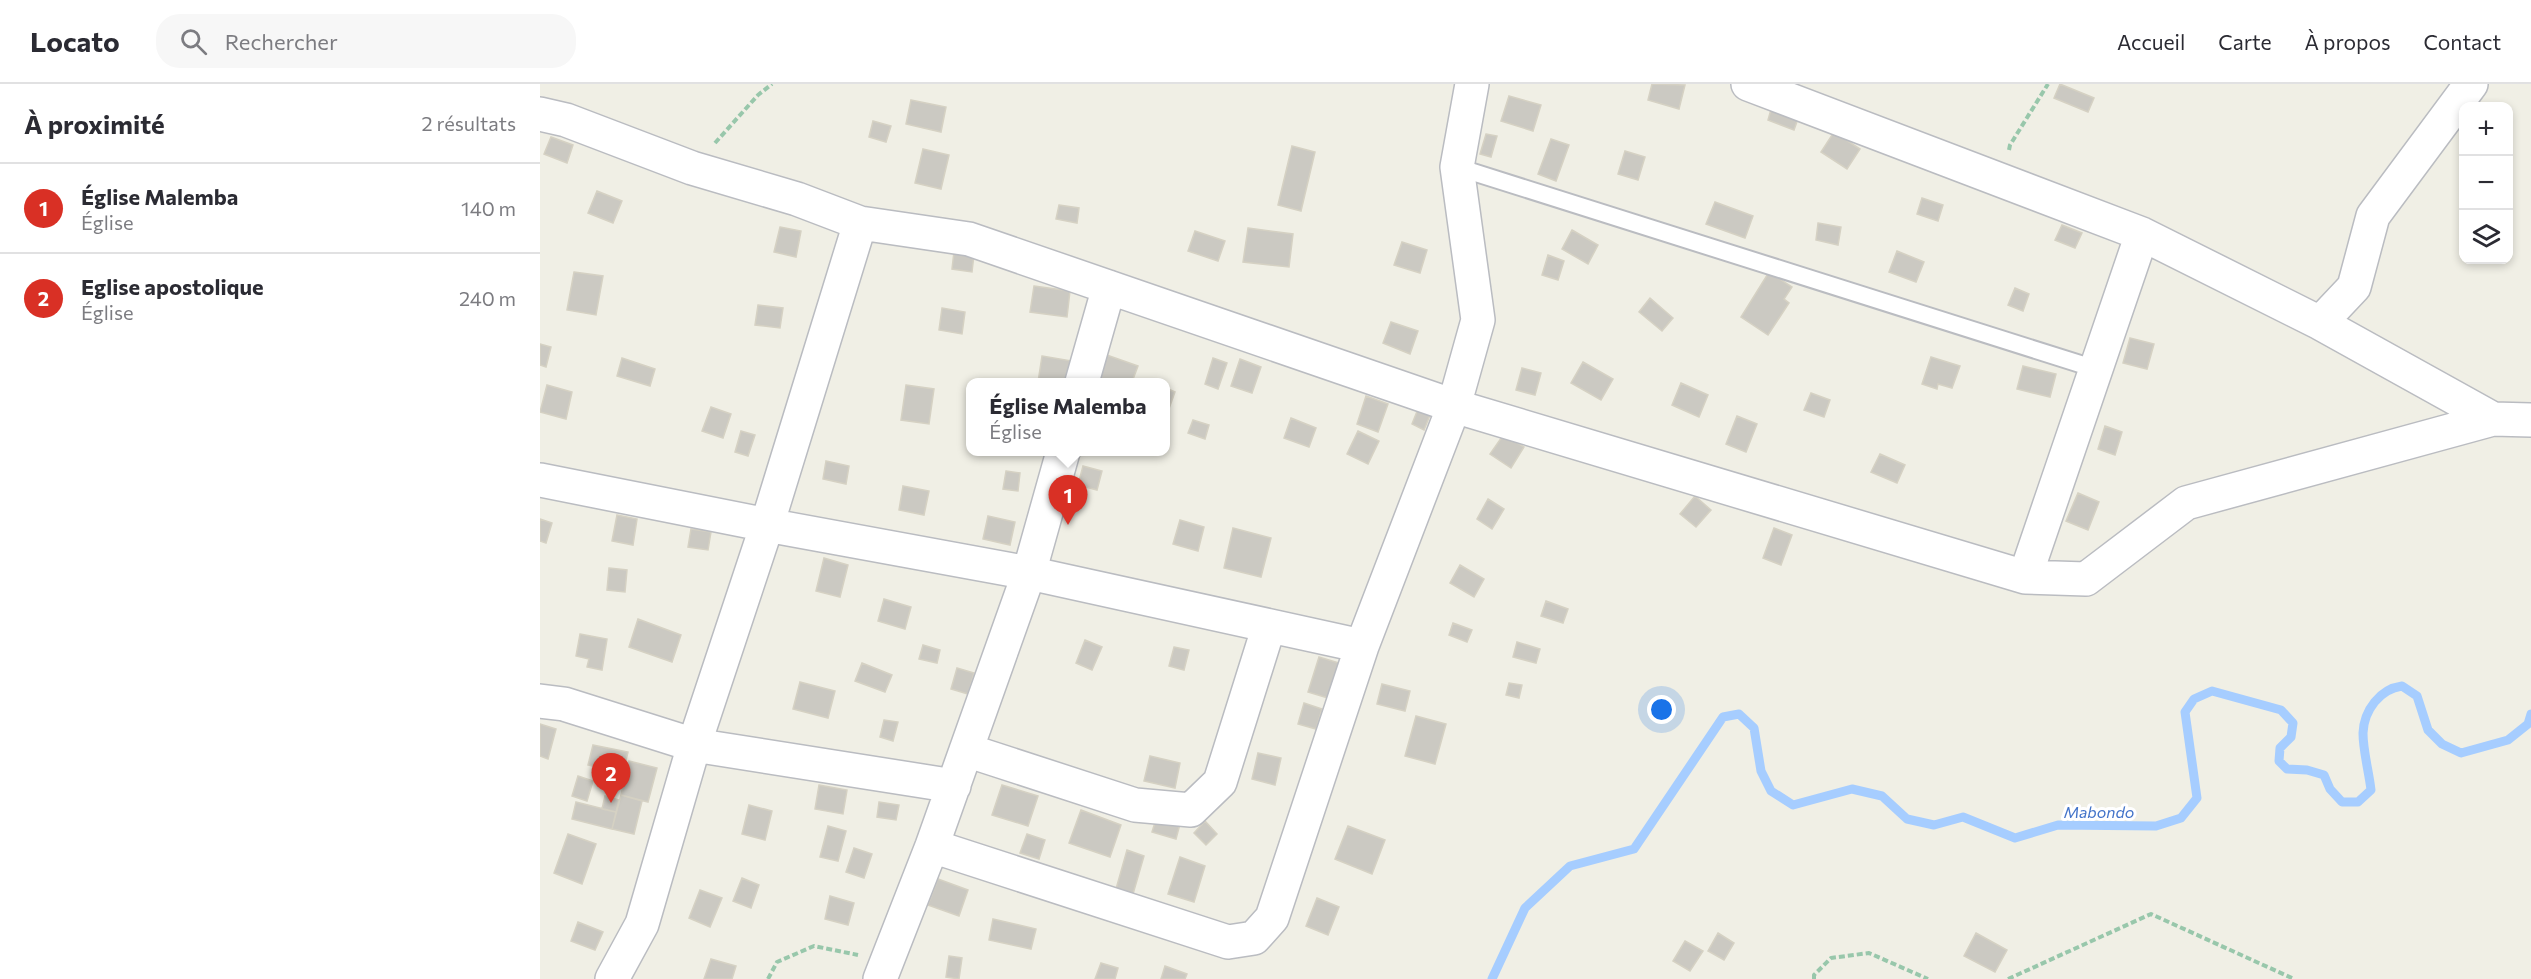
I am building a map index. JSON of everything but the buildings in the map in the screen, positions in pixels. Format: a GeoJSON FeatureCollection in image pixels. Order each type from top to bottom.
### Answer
{"type":"FeatureCollection","features":[{"type":"Feature","properties":{"kind":"street"},"geometry":{"type":"LineString","coordinates":[[932,846],[1228,942],[1254,938],[1272,918],[1362,646],[1454,406],[1478,320],[1456,167],[1472,84]]}},
{"type":"Feature","properties":{"kind":"street"},"geometry":{"type":"LineString","coordinates":[[1748,84],[2142,234],[2320,323],[2493,419]]}},
{"type":"Feature","properties":{"kind":"street"},"geometry":{"type":"LineString","coordinates":[[2320,323],[2354,287],[2373,216],[2471,84]]}},
{"type":"Feature","properties":{"kind":"street"},"geometry":{"type":"LineString","coordinates":[[540,114],[566,120],[692,168],[797,199],[860,223],[969,239],[1454,406],[2025,577],[2086,579],[2186,503],[2493,419],[2531,420]]}},
{"type":"Feature","properties":{"kind":"street"},"geometry":{"type":"LineString","coordinates":[[612,979],[642,924],[694,745],[767,525],[860,223]]}},
{"type":"Feature","properties":{"kind":"street"},"geometry":{"type":"LineString","coordinates":[[2025,577],[2142,234]]}},
{"type":"Feature","properties":{"kind":"street"},"geometry":{"type":"LineString","coordinates":[[1083,378],[1109,287]]}},
{"type":"Feature","properties":{"kind":"street"},"geometry":{"type":"LineString","coordinates":[[883,970],[932,846],[1029,573],[1062,456]]}},
{"type":"Feature","properties":{"kind":"street"},"geometry":{"type":"LineString","coordinates":[[540,480],[1029,573],[1362,646]]}},
{"type":"Feature","properties":{"kind":"street"},"geometry":{"type":"LineString","coordinates":[[966,750],[1135,804],[1191,810],[1220,782],[1269,626]]}},
{"type":"Feature","properties":{"kind":"street"},"geometry":{"type":"LineString","coordinates":[[540,701],[564,704],[694,745],[954,786]]}},
{"type":"Feature","properties":{"kind":"lane"},"geometry":{"type":"LineString","coordinates":[[1456,167],[2096,369]]}},
{"type":"Feature","properties":{"kind":"path"},"geometry":{"type":"LineString","coordinates":[[692,168],[758,95],[772,84]]}},
{"type":"Feature","properties":{"kind":"path"},"geometry":{"type":"LineString","coordinates":[[2006,182],[2010,145],[2048,84]]}},
{"type":"Feature","properties":{"kind":"path"},"geometry":{"type":"LineString","coordinates":[[2008,979],[2151,914],[2294,979]]}},
{"type":"Feature","properties":{"kind":"path"},"geometry":{"type":"LineString","coordinates":[[768,979],[777,962],[814,946],[883,970]]}},
{"type":"Feature","properties":{"kind":"path"},"geometry":{"type":"LineString","coordinates":[[1814,979],[1814,975],[1831,958],[1869,953],[1928,979]]}},
{"type":"Feature","properties":{"kind":"waterway","name":"Mabondo"},"geometry":{"type":"LineString","coordinates":[[1492,979],[1525,908],[1570,866],[1634,849],[1723,717],[1739,714],[1754,728],[1761,771],[1771,791],[1793,805],[1852,789],[1882,796],[1907,819],[1934,825],[1963,817],[2015,838],[2058,825],[2156,826],[2181,818],[2197,798],[2185,712],[2194,699],[2212,691],[2281,710],[2293,723],[2291,737],[2280,748],[2279,761],[2287,769],[2307,770],[2324,775],[2330,789],[2342,802],[2358,802],[2371,790],[2364,747],[2364,725],[2370,709],[2387,691],[2402,686],[2417,696],[2428,730],[2442,744],[2461,753],[2508,740],[2528,724],[2531,714]]}},
{"type":"Feature","properties":{"kind":"place","name":"Église Malemba"},"geometry":{"type":"Point","coordinates":[1068,525]}},
{"type":"Feature","properties":{"kind":"place","name":"Eglise apostolique"},"geometry":{"type":"Point","coordinates":[611,803]}}]}
